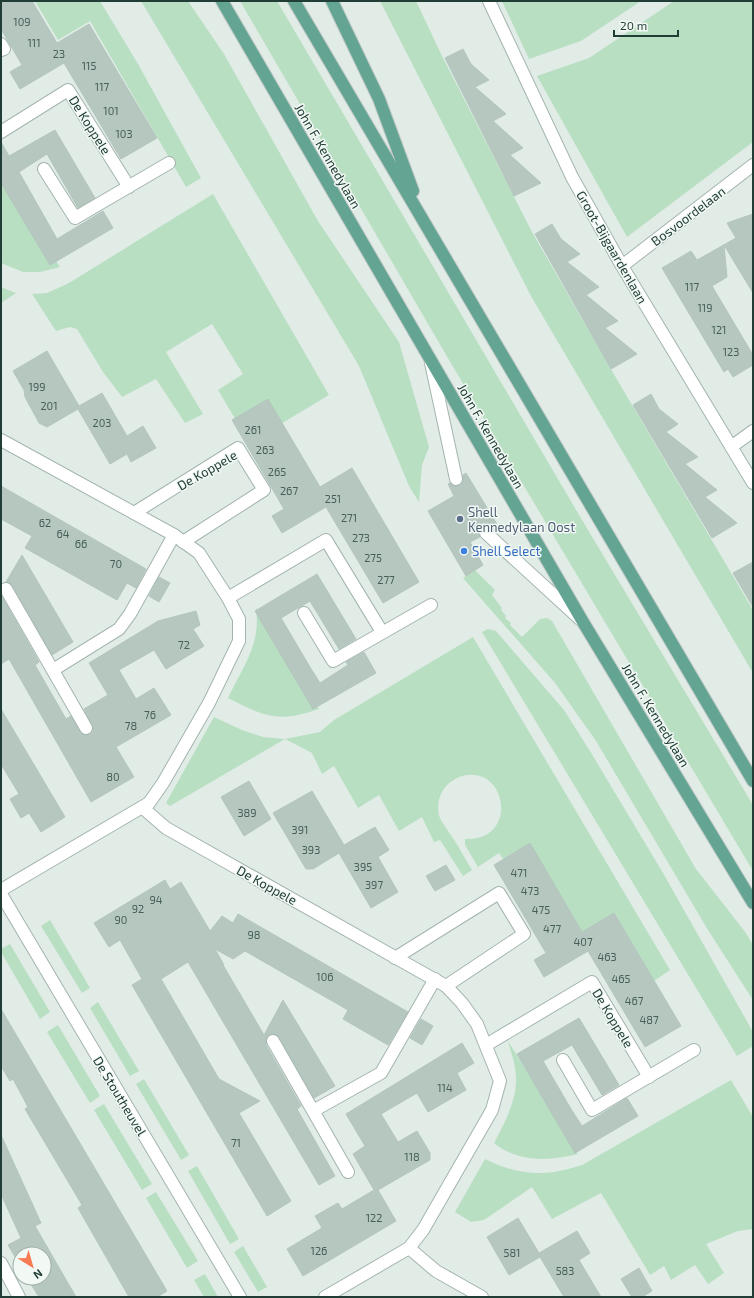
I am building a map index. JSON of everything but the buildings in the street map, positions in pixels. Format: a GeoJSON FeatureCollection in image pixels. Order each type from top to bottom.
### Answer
{"type":"FeatureCollection","features":[{"type":"Feature","properties":{"kind":"main road"},"geometry":{"type":"LineString","coordinates":[[213,1],[248,45]]}},
{"type":"Feature","properties":{"kind":"main road","name":"John F. Kennedylaan"},"geometry":{"type":"LineString","coordinates":[[222,1],[583,622],[753,903]]}},
{"type":"Feature","properties":{"kind":"main road"},"geometry":{"type":"LineString","coordinates":[[294,1],[753,781]]}},
{"type":"Feature","properties":{"kind":"main road"},"geometry":{"type":"LineString","coordinates":[[332,1],[379,100],[423,219]]}},
{"type":"Feature","properties":{"kind":"street","name":"Groot-Bijgaardenlaan"},"geometry":{"type":"LineString","coordinates":[[489,1],[572,177],[622,266],[753,483]]}},
{"type":"Feature","properties":{"kind":"street"},"geometry":{"type":"LineString","coordinates":[[1,44],[4,48],[1,50]]}},
{"type":"Feature","properties":{"kind":"street","name":"De Koppele"},"geometry":{"type":"LineString","coordinates":[[1,132],[68,90],[129,186]]}},
{"type":"Feature","properties":{"kind":"street"},"geometry":{"type":"LineString","coordinates":[[44,169],[75,218],[169,163]]}},
{"type":"Feature","properties":{"kind":"street","name":"Bosvoordelaan"},"geometry":{"type":"LineString","coordinates":[[622,266],[753,166]]}},
{"type":"Feature","properties":{"kind":"street"},"geometry":{"type":"LineString","coordinates":[[431,360],[456,479]]}},
{"type":"Feature","properties":{"kind":"street"},"geometry":{"type":"LineString","coordinates":[[731,447],[753,431]]}},
{"type":"Feature","properties":{"kind":"street"},"geometry":{"type":"LineString","coordinates":[[1,440],[179,538],[199,553],[228,598],[239,619],[239,641],[209,702],[167,777],[154,797],[143,808],[1,890]]}},
{"type":"Feature","properties":{"kind":"street","name":"De Koppele"},"geometry":{"type":"LineString","coordinates":[[53,670],[119,629],[179,538],[264,490],[238,448],[134,513]]}},
{"type":"Feature","properties":{"kind":"street"},"geometry":{"type":"LineString","coordinates":[[486,533],[583,622]]}},
{"type":"Feature","properties":{"kind":"street"},"geometry":{"type":"LineString","coordinates":[[228,598],[326,540],[382,632]]}},
{"type":"Feature","properties":{"kind":"street"},"geometry":{"type":"LineString","coordinates":[[6,590],[86,728]]}},
{"type":"Feature","properties":{"kind":"street"},"geometry":{"type":"LineString","coordinates":[[304,613],[333,661],[431,605]]}},
{"type":"Feature","properties":{"kind":"street","name":"De Koppele"},"geometry":{"type":"LineString","coordinates":[[143,808],[166,828],[446,986],[462,1002],[477,1024],[500,1081],[492,1110],[422,1230],[409,1248],[325,1297]]}},
{"type":"Feature","properties":{"kind":"street"},"geometry":{"type":"LineString","coordinates":[[395,958],[499,893],[524,934],[446,986]]}},
{"type":"Feature","properties":{"kind":"street","name":"De Stoutheuvel"},"geometry":{"type":"LineString","coordinates":[[1,894],[240,1297]]}},
{"type":"Feature","properties":{"kind":"street"},"geometry":{"type":"LineString","coordinates":[[313,1111],[381,1073],[435,979]]}},
{"type":"Feature","properties":{"kind":"street","name":"De Koppele"},"geometry":{"type":"LineString","coordinates":[[486,1045],[592,982],[649,1077]]}},
{"type":"Feature","properties":{"kind":"street"},"geometry":{"type":"LineString","coordinates":[[273,1041],[348,1172]]}},
{"type":"Feature","properties":{"kind":"street"},"geometry":{"type":"LineString","coordinates":[[563,1060],[592,1110],[694,1050]]}},
{"type":"Feature","properties":{"kind":"street"},"geometry":{"type":"LineString","coordinates":[[409,1248],[436,1271],[482,1297]]}},
{"type":"Feature","properties":{"kind":"street"},"geometry":{"type":"LineString","coordinates":[[1,1263],[19,1297]]}},
{"type":"Feature","properties":{"kind":"green space"},"geometry":{"type":"Polygon","coordinates":[[[35,1],[100,1],[138,64],[201,178],[186,187],[90,21],[58,40],[35,1]]]}},
{"type":"Feature","properties":{"kind":"green space"},"geometry":{"type":"Polygon","coordinates":[[[141,1],[188,1],[224,54],[318,221],[399,342],[429,447],[422,465],[419,502],[409,486],[359,366],[141,1]]]}},
{"type":"Feature","properties":{"kind":"green space"},"geometry":{"type":"Polygon","coordinates":[[[240,1],[277,1],[585,525],[753,805],[753,871],[452,365],[240,1]]]}},
{"type":"Feature","properties":{"kind":"green space"},"geometry":{"type":"Polygon","coordinates":[[[380,1],[416,1],[442,56],[532,232],[753,610],[753,673],[532,298],[380,1]]]}},
{"type":"Feature","properties":{"kind":"green space"},"geometry":{"type":"Polygon","coordinates":[[[502,1],[641,1],[581,41],[529,59],[502,1]]]}},
{"type":"Feature","properties":{"kind":"green space"},"geometry":{"type":"Polygon","coordinates":[[[674,1],[753,1],[753,142],[627,237],[537,76],[589,58],[674,1]]]}},
{"type":"Feature","properties":{"kind":"green space"},"geometry":{"type":"Polygon","coordinates":[[[1,177],[60,267],[40,272],[23,272],[1,263],[1,177]]]}},
{"type":"Feature","properties":{"kind":"green space"},"geometry":{"type":"Polygon","coordinates":[[[213,194],[329,395],[279,425],[237,422],[218,390],[243,374],[212,324],[166,352],[203,414],[185,423],[156,379],[122,397],[103,372],[77,329],[70,327],[56,331],[32,294],[47,293],[69,283],[213,194]]]}},
{"type":"Feature","properties":{"kind":"green space"},"geometry":{"type":"Polygon","coordinates":[[[1,287],[16,293],[1,303],[1,287]]]}},
{"type":"Feature","properties":{"kind":"green space"},"geometry":{"type":"Polygon","coordinates":[[[475,570],[495,590],[492,595],[502,608],[501,610],[506,616],[505,618],[522,637],[540,619],[547,618],[552,621],[696,869],[746,933],[753,945],[753,1000],[708,930],[596,741],[555,683],[463,578],[475,570]]]}},
{"type":"Feature","properties":{"kind":"green space"},"geometry":{"type":"Polygon","coordinates":[[[256,608],[319,709],[293,716],[272,716],[252,710],[228,698],[250,655],[256,633],[256,608]]]}},
{"type":"Feature","properties":{"kind":"green space"},"geometry":{"type":"Polygon","coordinates":[[[488,629],[496,631],[564,710],[663,873],[753,1032],[753,1046],[737,1056],[482,632],[488,629]]]}},
{"type":"Feature","properties":{"kind":"green space"},"geometry":{"type":"Polygon","coordinates":[[[473,637],[670,970],[654,981],[614,913],[582,932],[530,844],[503,859],[499,853],[478,867],[465,845],[465,839],[482,837],[494,829],[500,817],[501,804],[497,791],[489,781],[478,775],[462,776],[447,785],[439,799],[438,809],[441,820],[472,870],[463,876],[440,840],[434,842],[422,817],[399,831],[379,795],[358,808],[334,766],[322,774],[312,753],[285,739],[320,732],[334,720],[473,637]]]}},
{"type":"Feature","properties":{"kind":"green space"},"geometry":{"type":"Polygon","coordinates":[[[214,717],[242,730],[263,737],[285,739],[170,806],[166,803],[214,717]]]}},
{"type":"Feature","properties":{"kind":"green space"},"geometry":{"type":"Polygon","coordinates":[[[50,920],[90,988],[82,993],[41,926],[50,920]]]}},
{"type":"Feature","properties":{"kind":"green space"},"geometry":{"type":"Polygon","coordinates":[[[10,944],[50,1012],[40,1019],[1,952],[1,949],[10,944]]]}},
{"type":"Feature","properties":{"kind":"green space"},"geometry":{"type":"Polygon","coordinates":[[[98,1002],[139,1071],[130,1076],[90,1008],[98,1002]]]}},
{"type":"Feature","properties":{"kind":"green space"},"geometry":{"type":"Polygon","coordinates":[[[58,1025],[100,1096],[90,1103],[47,1032],[58,1025]]]}},
{"type":"Feature","properties":{"kind":"green space"},"geometry":{"type":"Polygon","coordinates":[[[508,1041],[578,1154],[556,1158],[534,1159],[504,1150],[494,1143],[511,1107],[516,1088],[514,1065],[508,1041]]]}},
{"type":"Feature","properties":{"kind":"green space"},"geometry":{"type":"Polygon","coordinates":[[[144,1079],[189,1155],[181,1160],[136,1084],[144,1079]]]}},
{"type":"Feature","properties":{"kind":"green space"},"geometry":{"type":"Polygon","coordinates":[[[731,1080],[753,1117],[753,1229],[738,1231],[706,1244],[724,1273],[708,1284],[695,1265],[671,1280],[664,1266],[650,1275],[601,1193],[552,1219],[532,1187],[484,1220],[471,1222],[455,1212],[485,1159],[510,1169],[533,1173],[556,1172],[582,1165],[731,1080]]]}},
{"type":"Feature","properties":{"kind":"green space"},"geometry":{"type":"Polygon","coordinates":[[[104,1104],[152,1184],[142,1190],[94,1110],[104,1104]]]}},
{"type":"Feature","properties":{"kind":"green space"},"geometry":{"type":"Polygon","coordinates":[[[197,1166],[239,1239],[230,1244],[188,1171],[197,1166]]]}},
{"type":"Feature","properties":{"kind":"green space"},"geometry":{"type":"Polygon","coordinates":[[[156,1192],[198,1261],[187,1268],[146,1198],[156,1192]]]}},
{"type":"Feature","properties":{"kind":"green space"},"geometry":{"type":"Polygon","coordinates":[[[243,1246],[267,1287],[258,1292],[234,1252],[243,1246]]]}},
{"type":"Feature","properties":{"kind":"green space"},"geometry":{"type":"Polygon","coordinates":[[[205,1274],[218,1297],[204,1297],[194,1280],[205,1274]]]}},
{"type":"Feature","properties":{"kind":"place","name":"Shell Kennedylaan Oost"},"geometry":{"type":"Point","coordinates":[460,519]}},
{"type":"Feature","properties":{"kind":"place","name":"Shell Select"},"geometry":{"type":"Point","coordinates":[464,551]}}]}
